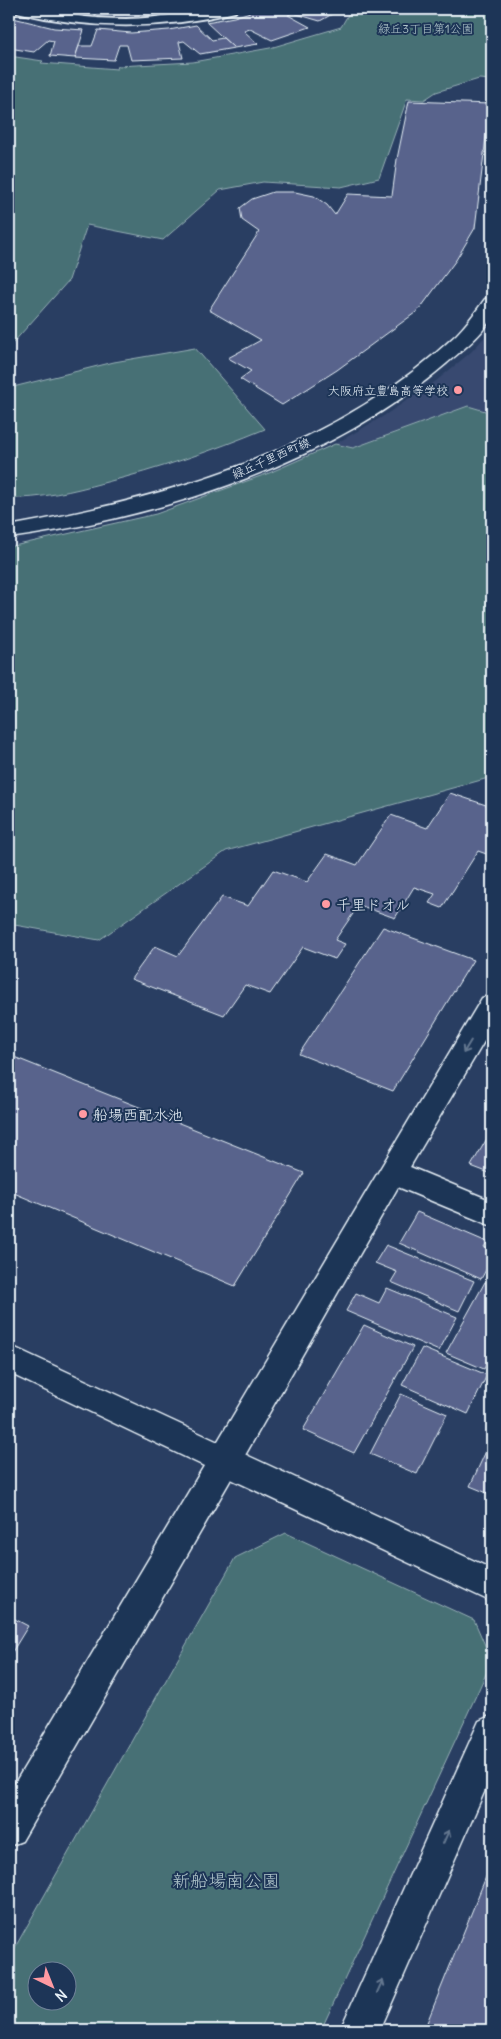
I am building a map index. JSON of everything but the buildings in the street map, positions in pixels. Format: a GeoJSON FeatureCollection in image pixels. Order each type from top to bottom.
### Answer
{"type":"FeatureCollection","features":[{"type":"Feature","properties":{"kind":"street","name":"緑丘千里西町線"},"geometry":{"type":"LineString","coordinates":[[9,532],[44,527],[189,491],[246,471],[349,423],[417,378],[464,337],[492,303]]}},
{"type":"Feature","properties":{"kind":"street"},"geometry":{"type":"LineString","coordinates":[[9,1828],[392,1172],[492,1005]]}},
{"type":"Feature","properties":{"kind":"street"},"geometry":{"type":"LineString","coordinates":[[392,1172],[492,1214]]}},
{"type":"Feature","properties":{"kind":"street"},"geometry":{"type":"LineString","coordinates":[[9,1358],[492,1586]]}},
{"type":"Feature","properties":{"kind":"street"},"geometry":{"type":"LineString","coordinates":[[360,2030],[492,1733]]}},
{"type":"Feature","properties":{"kind":"lane"},"geometry":{"type":"LineString","coordinates":[[22,9],[59,17],[113,22],[181,19],[230,9]]}},
{"type":"Feature","properties":{"kind":"shaded area","name":"大阪府立豊島高等学校"},"geometry":{"type":"Polygon","coordinates":[[[492,329],[492,413],[468,406],[352,448],[335,444],[382,417],[436,381],[471,352],[492,329]]]}},
{"type":"Feature","properties":{"kind":"green space","name":"緑丘3丁目第1公園"},"geometry":{"type":"Polygon","coordinates":[[[364,9],[426,9],[492,13],[492,80],[479,79],[436,92],[424,100],[407,99],[379,178],[341,187],[263,182],[220,190],[163,240],[87,225],[69,280],[12,344],[9,354],[9,56],[43,61],[41,63],[117,69],[118,66],[193,62],[270,48],[341,27],[349,13],[354,14],[364,9]]]}},
{"type":"Feature","properties":{"kind":"green space"},"geometry":{"type":"Polygon","coordinates":[[[195,348],[265,429],[185,459],[124,478],[56,494],[9,498],[9,388],[114,362],[195,348]]]}},
{"type":"Feature","properties":{"kind":"green space"},"geometry":{"type":"Polygon","coordinates":[[[468,406],[492,413],[492,777],[226,851],[99,940],[9,924],[9,547],[156,514],[269,473],[335,444],[353,448],[468,406]]]}},
{"type":"Feature","properties":{"kind":"green space","name":"新船場南公園"},"geometry":{"type":"Polygon","coordinates":[[[286,1533],[474,1620],[492,1661],[321,2030],[9,2030],[9,1958],[235,1558],[286,1533]]]}},
{"type":"Feature","properties":{"kind":"place","name":"大阪府立豊島高等学校"},"geometry":{"type":"Point","coordinates":[458,390]}},
{"type":"Feature","properties":{"kind":"place","name":"千里ドオル"},"geometry":{"type":"Point","coordinates":[326,904]}},
{"type":"Feature","properties":{"kind":"place","name":"船場西配水池"},"geometry":{"type":"Point","coordinates":[83,1114]}}]}
